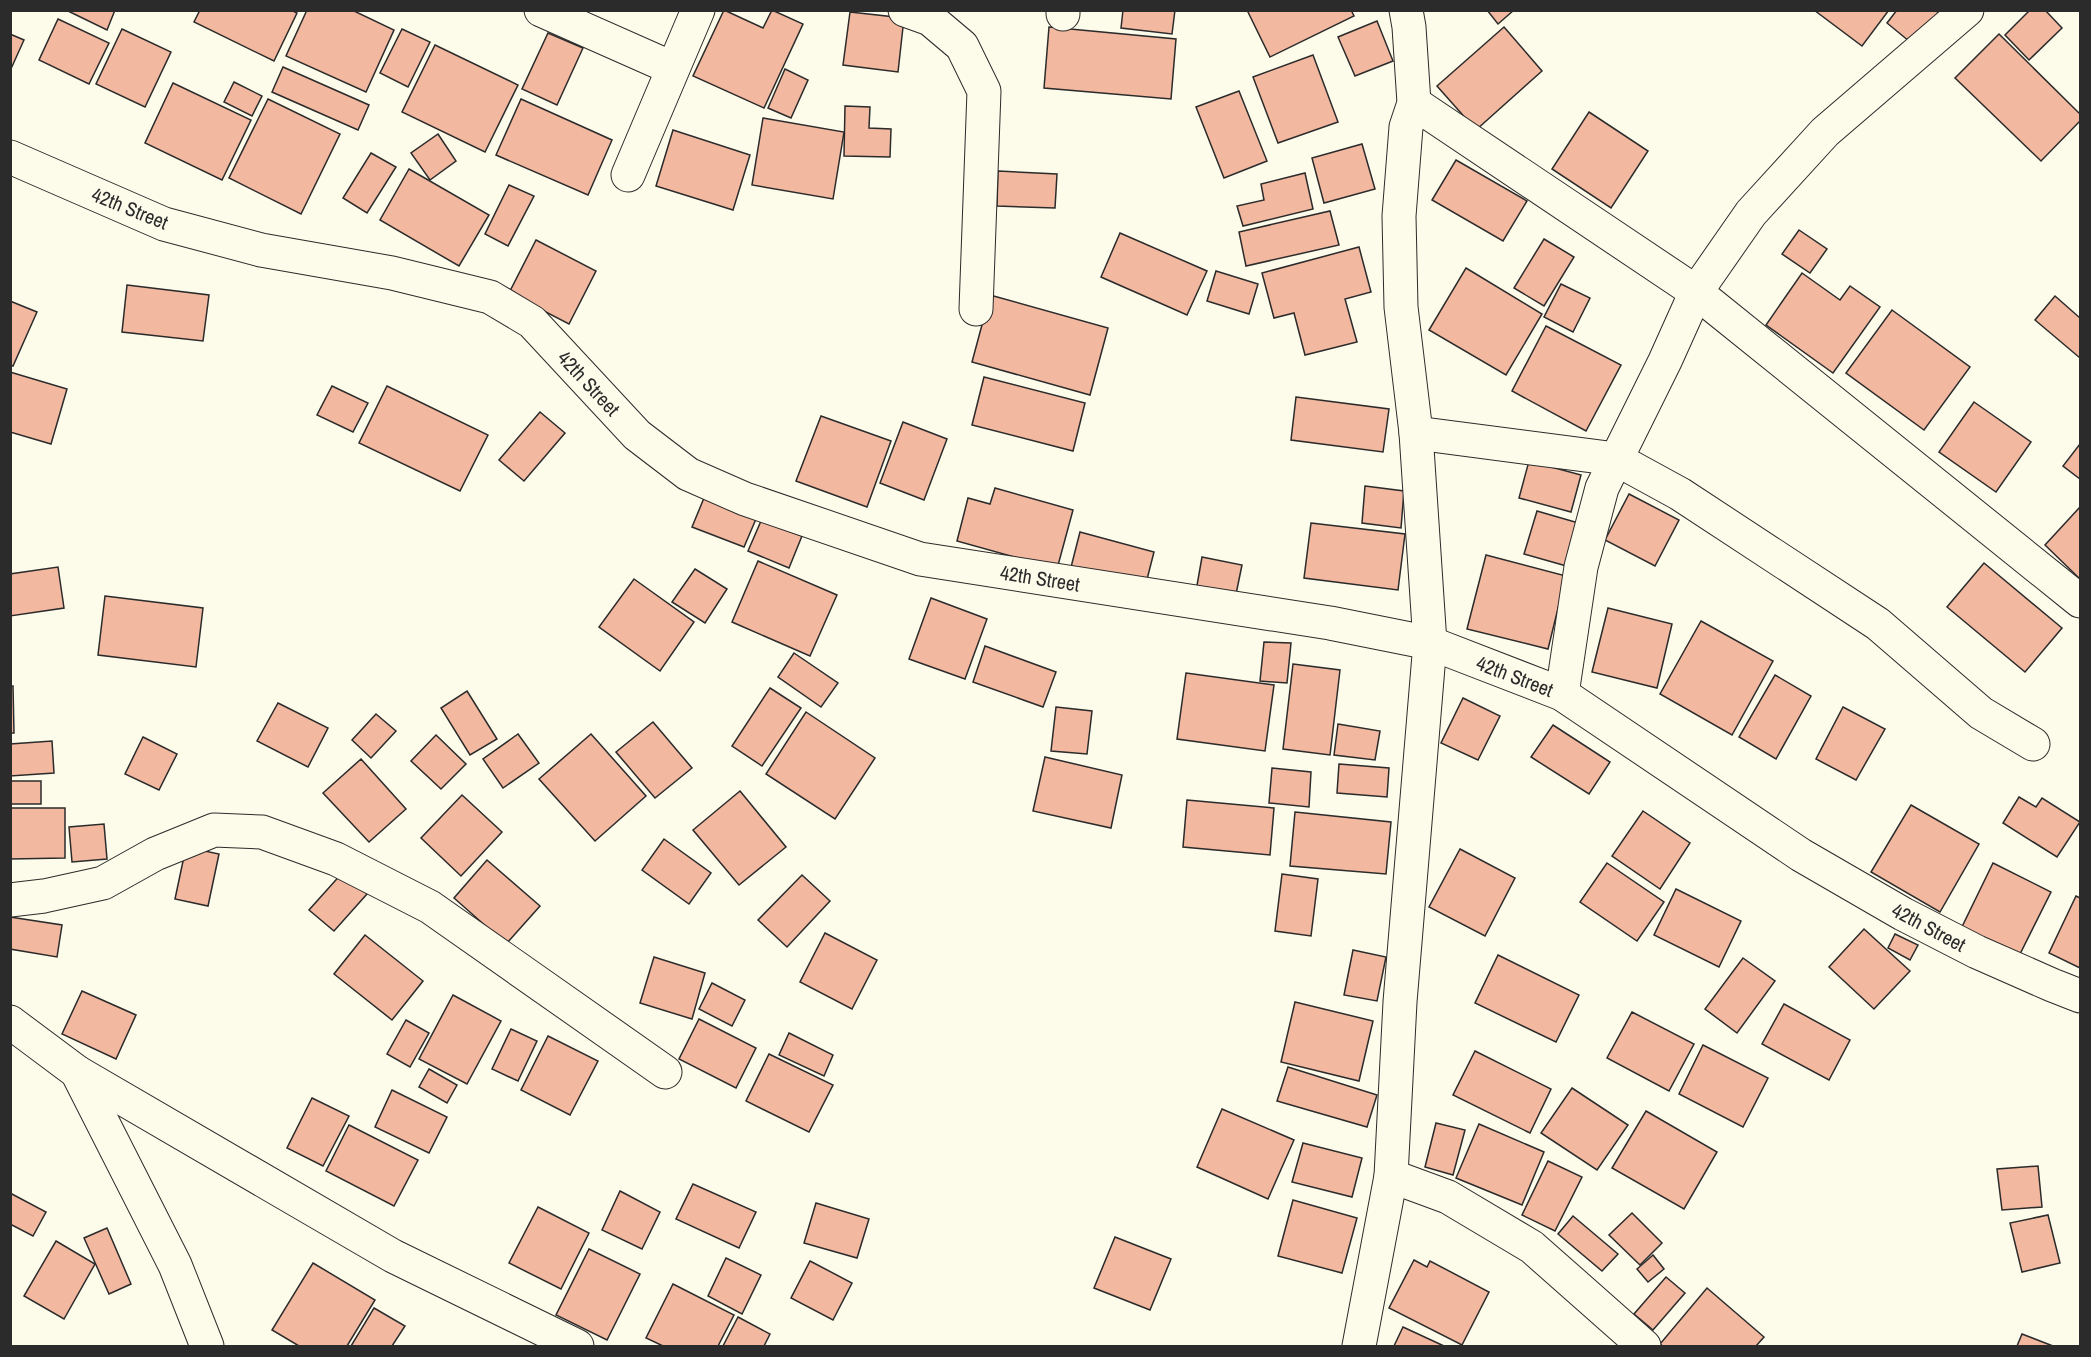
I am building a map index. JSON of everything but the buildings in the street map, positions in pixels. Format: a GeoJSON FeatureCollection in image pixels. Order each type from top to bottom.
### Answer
{"type":"FeatureCollection","features":[{"type":"Feature","properties":{"kind":"street"},"geometry":{"type":"LineString","coordinates":[[541,10],[672,68]]}},
{"type":"Feature","properties":{"kind":"street"},"geometry":{"type":"LineString","coordinates":[[628,175],[698,10]]}},
{"type":"Feature","properties":{"kind":"street"},"geometry":{"type":"LineString","coordinates":[[905,10],[930,19],[962,46],[984,91],[976,309]]}},
{"type":"Feature","properties":{"kind":"street"},"geometry":{"type":"LineString","coordinates":[[1359,1347],[1391,1176],[1400,1002],[1430,643],[1416,433],[1401,307],[1399,216],[1406,127],[1414,103],[1406,10]]}},
{"type":"Feature","properties":{"kind":"street"},"geometry":{"type":"LineString","coordinates":[[1562,694],[1581,567],[1602,488],[1665,361],[1696,292],[1751,213],[1825,132],[1966,10]]}},
{"type":"Feature","properties":{"kind":"street"},"geometry":{"type":"LineString","coordinates":[[1414,103],[1696,292],[2080,601]]}},
{"type":"Feature","properties":{"kind":"street","name":"42th Street"},"geometry":{"type":"LineString","coordinates":[[10,157],[164,224],[261,250],[392,273],[490,297],[532,322],[637,435],[688,474],[745,499],[920,559],[1330,623],[1430,643],[1562,694],[1801,855],[1902,914],[1977,952],[2052,986],[2080,996]]}},
{"type":"Feature","properties":{"kind":"street"},"geometry":{"type":"LineString","coordinates":[[1416,433],[1616,459],[1680,494],[1878,624],[1981,713],[2033,744]]}},
{"type":"Feature","properties":{"kind":"street"},"geometry":{"type":"LineString","coordinates":[[10,900],[44,896],[103,883],[155,854],[214,830],[262,832],[336,858],[430,907],[665,1072]]}},
{"type":"Feature","properties":{"kind":"street"},"geometry":{"type":"LineString","coordinates":[[10,1022],[77,1072],[393,1256],[577,1347]]}},
{"type":"Feature","properties":{"kind":"street"},"geometry":{"type":"LineString","coordinates":[[77,1072],[175,1265],[207,1347]]}},
{"type":"Feature","properties":{"kind":"street"},"geometry":{"type":"LineString","coordinates":[[1391,1176],[1449,1197],[1532,1247],[1644,1347]]}}]}
